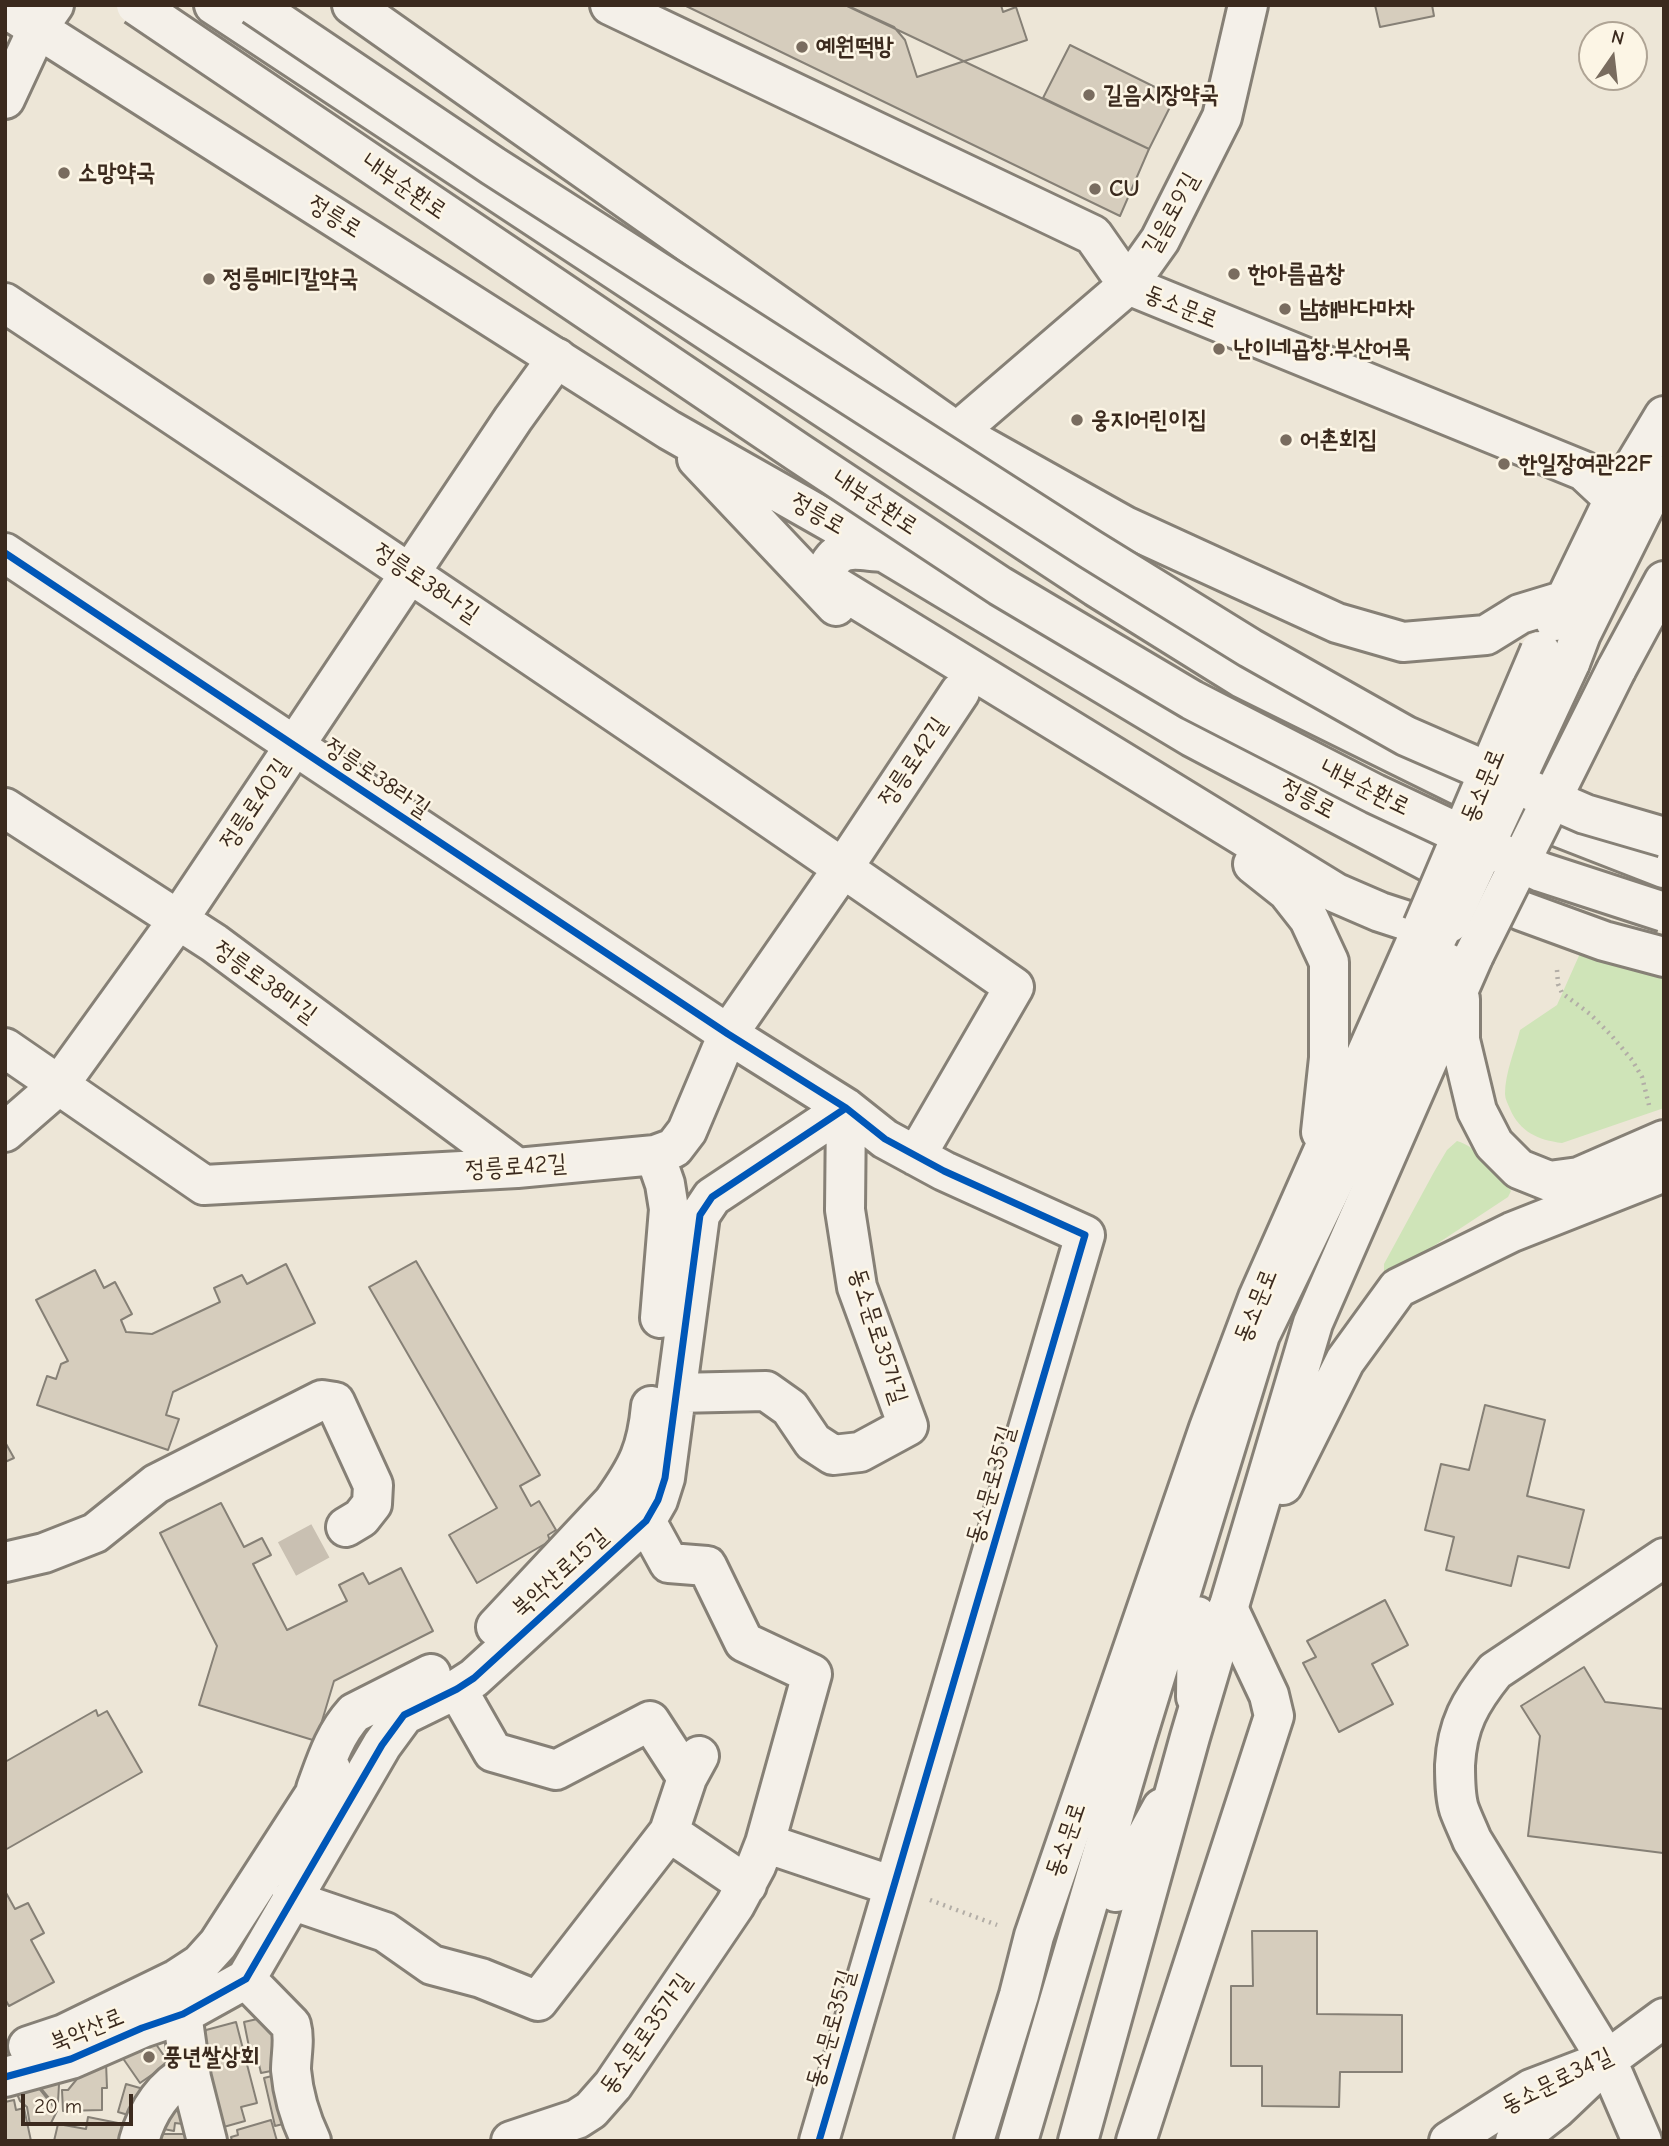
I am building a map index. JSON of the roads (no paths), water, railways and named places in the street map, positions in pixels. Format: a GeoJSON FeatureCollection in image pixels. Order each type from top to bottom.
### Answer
{"type":"FeatureCollection","features":[{"type":"Feature","properties":{"kind":"main road","name":"내부순환로"},"geometry":{"type":"LineString","coordinates":[[135,5],[1000,586],[1192,700],[1375,794],[1541,872],[1664,912]]}},
{"type":"Feature","properties":{"kind":"main road"},"geometry":{"type":"LineString","coordinates":[[214,5],[1097,587],[1242,678],[1487,799],[1664,868]]}},
{"type":"Feature","properties":{"kind":"main road"},"geometry":{"type":"LineString","coordinates":[[254,5],[493,166],[1090,549],[1250,648],[1406,736],[1585,814],[1664,837]]}},
{"type":"Feature","properties":{"kind":"main road"},"geometry":{"type":"LineString","coordinates":[[352,5],[957,432],[1125,526],[1337,622],[1403,642],[1486,635],[1520,614],[1571,590]]}},
{"type":"Feature","properties":{"kind":"main road"},"geometry":{"type":"LineString","coordinates":[[610,5],[1093,235],[1128,285]]}},
{"type":"Feature","properties":{"kind":"main road","name":"길음로9길"},"geometry":{"type":"LineString","coordinates":[[957,432],[1128,285],[1160,240],[1222,117],[1248,5]]}},
{"type":"Feature","properties":{"kind":"main road","name":"정릉로"},"geometry":{"type":"LineString","coordinates":[[5,8],[32,22],[669,429],[884,552],[1192,737],[1522,911],[1604,941],[1664,957]]}},
{"type":"Feature","properties":{"kind":"main road"},"geometry":{"type":"LineString","coordinates":[[5,99],[32,22]]}},
{"type":"Feature","properties":{"kind":"main road","name":"동소문로"},"geometry":{"type":"LineString","coordinates":[[1128,285],[1584,471],[1614,499]]}},
{"type":"Feature","properties":{"kind":"main road","name":"정릉로38나길"},"geometry":{"type":"LineString","coordinates":[[5,303],[410,572],[843,868]]}},
{"type":"Feature","properties":{"kind":"main road","name":"정릉로40길"},"geometry":{"type":"LineString","coordinates":[[5,1132],[59,1085],[178,920],[513,419],[558,358]]}},
{"type":"Feature","properties":{"kind":"main road","name":"동소문로"},"geometry":{"type":"LineString","coordinates":[[1078,2141],[1195,1720],[1213,1612],[1312,1323],[1460,990],[1454,933],[1579,664],[1571,590],[1614,499],[1664,416]]}},
{"type":"Feature","properties":{"kind":"main road"},"geometry":{"type":"LineString","coordinates":[[669,429],[831,602],[960,692],[1252,864],[1287,891],[1309,919],[1329,962],[1329,1058],[1315,1172]]}},
{"type":"Feature","properties":{"kind":"main road"},"geometry":{"type":"LineString","coordinates":[[1579,664],[1581,634],[1661,489]]}},
{"type":"Feature","properties":{"kind":"main road"},"geometry":{"type":"LineString","coordinates":[[884,552],[846,550],[833,556],[827,569],[832,584],[1336,892],[1380,912],[1454,933]]}},
{"type":"Feature","properties":{"kind":"main road","name":"정릉로38라길"},"geometry":{"type":"LineString","coordinates":[[5,553],[729,1034]]}},
{"type":"Feature","properties":{"kind":"main road","name":"동소문로"},"geometry":{"type":"LineString","coordinates":[[974,2141],[1019,1995],[1034,1936],[1209,1428],[1258,1298],[1315,1172],[1454,933],[1579,664],[1664,581]]}},
{"type":"Feature","properties":{"kind":"main road","name":"정릉로42길"},"geometry":{"type":"LineString","coordinates":[[5,1048],[204,1185],[517,1168],[655,1155],[674,1148],[687,1131],[729,1034],[960,692]]}},
{"type":"Feature","properties":{"kind":"main road","name":"정릉로38마길"},"geometry":{"type":"LineString","coordinates":[[5,808],[214,943],[517,1168]]}},
{"type":"Feature","properties":{"kind":"main road"},"geometry":{"type":"LineString","coordinates":[[843,868],[1014,987],[916,1156]]}},
{"type":"Feature","properties":{"kind":"main road"},"geometry":{"type":"LineString","coordinates":[[1018,2141],[1137,1736],[1260,1335],[1454,933]]}},
{"type":"Feature","properties":{"kind":"main road"},"geometry":{"type":"LineString","coordinates":[[1045,2141],[1116,1892],[1213,1612],[1290,1312],[1440,996],[1454,933]]}},
{"type":"Feature","properties":{"kind":"main road"},"geometry":{"type":"LineString","coordinates":[[1460,990],[1460,1040],[1477,1111],[1494,1144],[1519,1169],[1549,1181],[1579,1177],[1658,1127]]}},
{"type":"Feature","properties":{"kind":"main road","name":"동소문로35길"},"geometry":{"type":"LineString","coordinates":[[729,1034],[845,1108],[886,1139],[916,1156],[1085,1235],[819,2141]]}},
{"type":"Feature","properties":{"kind":"main road","name":"북악산로15길"},"geometry":{"type":"LineString","coordinates":[[180,1997],[316,1789],[356,1734],[374,1721],[418,1707],[474,1678],[646,1521],[666,1478],[698,1221],[703,1209],[712,1197],[845,1108]]}},
{"type":"Feature","properties":{"kind":"main road","name":"동소문로35가길"},"geometry":{"type":"LineString","coordinates":[[676,1393],[766,1391],[790,1408],[813,1442],[833,1455],[860,1452],[908,1426],[857,1287],[845,1210],[845,1108]]}},
{"type":"Feature","properties":{"kind":"main road"},"geometry":{"type":"LineString","coordinates":[[316,1789],[344,1723],[354,1713],[464,1658],[479,1645],[613,1502],[638,1461],[648,1432],[669,1226],[668,1199],[655,1155]]}},
{"type":"Feature","properties":{"kind":"main road"},"geometry":{"type":"LineString","coordinates":[[1213,1612],[1268,1516],[1345,1361],[1398,1288],[1512,1232],[1664,1172]]}},
{"type":"Feature","properties":{"kind":"main road"},"geometry":{"type":"LineString","coordinates":[[1245,1332],[1248,1377]]}},
{"type":"Feature","properties":{"kind":"main road"},"geometry":{"type":"LineString","coordinates":[[5,1562],[44,1553],[95,1533],[156,1484],[322,1400],[335,1402],[373,1485],[372,1504],[361,1518],[346,1527]]}},
{"type":"Feature","properties":{"kind":"main road","name":"동소문로35가길"},"geometry":{"type":"LineString","coordinates":[[511,2141],[576,2119],[591,2110],[612,2085],[735,1905],[765,1843],[812,1674],[744,1642],[707,1566],[669,1563],[646,1521]]}},
{"type":"Feature","properties":{"kind":"main road"},"geometry":{"type":"LineString","coordinates":[[1642,2141],[1607,2060],[1472,1840],[1458,1807],[1456,1749],[1462,1721],[1475,1695],[1495,1671],[1664,1558]]}},
{"type":"Feature","properties":{"kind":"main road"},"geometry":{"type":"LineString","coordinates":[[1136,2141],[1273,1716],[1269,1695],[1213,1612]]}},
{"type":"Feature","properties":{"kind":"main road"},"geometry":{"type":"LineString","coordinates":[[291,1900],[385,1932],[432,1965],[481,1978],[538,2001],[669,1832],[694,1766],[650,1721],[556,1770],[493,1752],[457,1689]]}},
{"type":"Feature","properties":{"kind":"main road","name":"북악산로15길"},"geometry":{"type":"LineString","coordinates":[[5,2050],[49,2040],[180,1997],[246,1979],[382,1745],[404,1716],[418,1707]]}},
{"type":"Feature","properties":{"kind":"main road"},"geometry":{"type":"LineString","coordinates":[[1116,1892],[1150,1833],[1182,1766]]}},
{"type":"Feature","properties":{"kind":"main road"},"geometry":{"type":"LineString","coordinates":[[669,1832],[747,1885]]}},
{"type":"Feature","properties":{"kind":"main road"},"geometry":{"type":"LineString","coordinates":[[765,1843],[893,1886]]}},
{"type":"Feature","properties":{"kind":"main road"},"geometry":{"type":"LineString","coordinates":[[246,1979],[291,2025],[293,2080],[303,2122],[311,2141]]}},
{"type":"Feature","properties":{"kind":"main road"},"geometry":{"type":"LineString","coordinates":[[180,1997],[190,2072],[206,2141]]}},
{"type":"Feature","properties":{"kind":"main road","name":"북악산로"},"geometry":{"type":"LineString","coordinates":[[5,2077],[71,2059],[142,2028],[180,1997]]}},
{"type":"Feature","properties":{"kind":"main road","name":"동소문로34길"},"geometry":{"type":"LineString","coordinates":[[1449,2141],[1531,2089],[1607,2060],[1664,2018]]}},
{"type":"Feature","properties":{"kind":"main road"},"geometry":{"type":"LineString","coordinates":[[1515,2141],[1556,2109],[1607,2060]]}},
{"type":"Feature","properties":{"kind":"main road"},"geometry":{"type":"LineString","coordinates":[[139,2141],[162,2092],[172,2082],[190,2072]]}},
{"type":"Feature","properties":{"kind":"tunnel"},"geometry":{"type":"LineString","coordinates":[[287,1559],[346,1527]]}},
{"type":"Feature","properties":{"kind":"place","name":"예원떡방"},"geometry":{"type":"Point","coordinates":[802,47]}},
{"type":"Feature","properties":{"kind":"place","name":"길음시장약국"},"geometry":{"type":"Point","coordinates":[1089,95]}},
{"type":"Feature","properties":{"kind":"place","name":"소망약국"},"geometry":{"type":"Point","coordinates":[64,173]}},
{"type":"Feature","properties":{"kind":"place","name":"CU"},"geometry":{"type":"Point","coordinates":[1095,189]}},
{"type":"Feature","properties":{"kind":"place","name":"한아름곱창"},"geometry":{"type":"Point","coordinates":[1234,274]}},
{"type":"Feature","properties":{"kind":"place","name":"정릉메디칼약국"},"geometry":{"type":"Point","coordinates":[209,279]}},
{"type":"Feature","properties":{"kind":"place","name":"남해바다마차"},"geometry":{"type":"Point","coordinates":[1285,309]}},
{"type":"Feature","properties":{"kind":"place","name":"난이네곱창.부산어묵"},"geometry":{"type":"Point","coordinates":[1219,349]}},
{"type":"Feature","properties":{"kind":"place","name":"웅지어린이집"},"geometry":{"type":"Point","coordinates":[1077,420]}},
{"type":"Feature","properties":{"kind":"place","name":"어촌회집"},"geometry":{"type":"Point","coordinates":[1286,440]}},
{"type":"Feature","properties":{"kind":"place","name":"한일장여관22F"},"geometry":{"type":"Point","coordinates":[1504,464]}},
{"type":"Feature","properties":{"kind":"place","name":"풍년쌀상회"},"geometry":{"type":"Point","coordinates":[149,2057]}}]}
